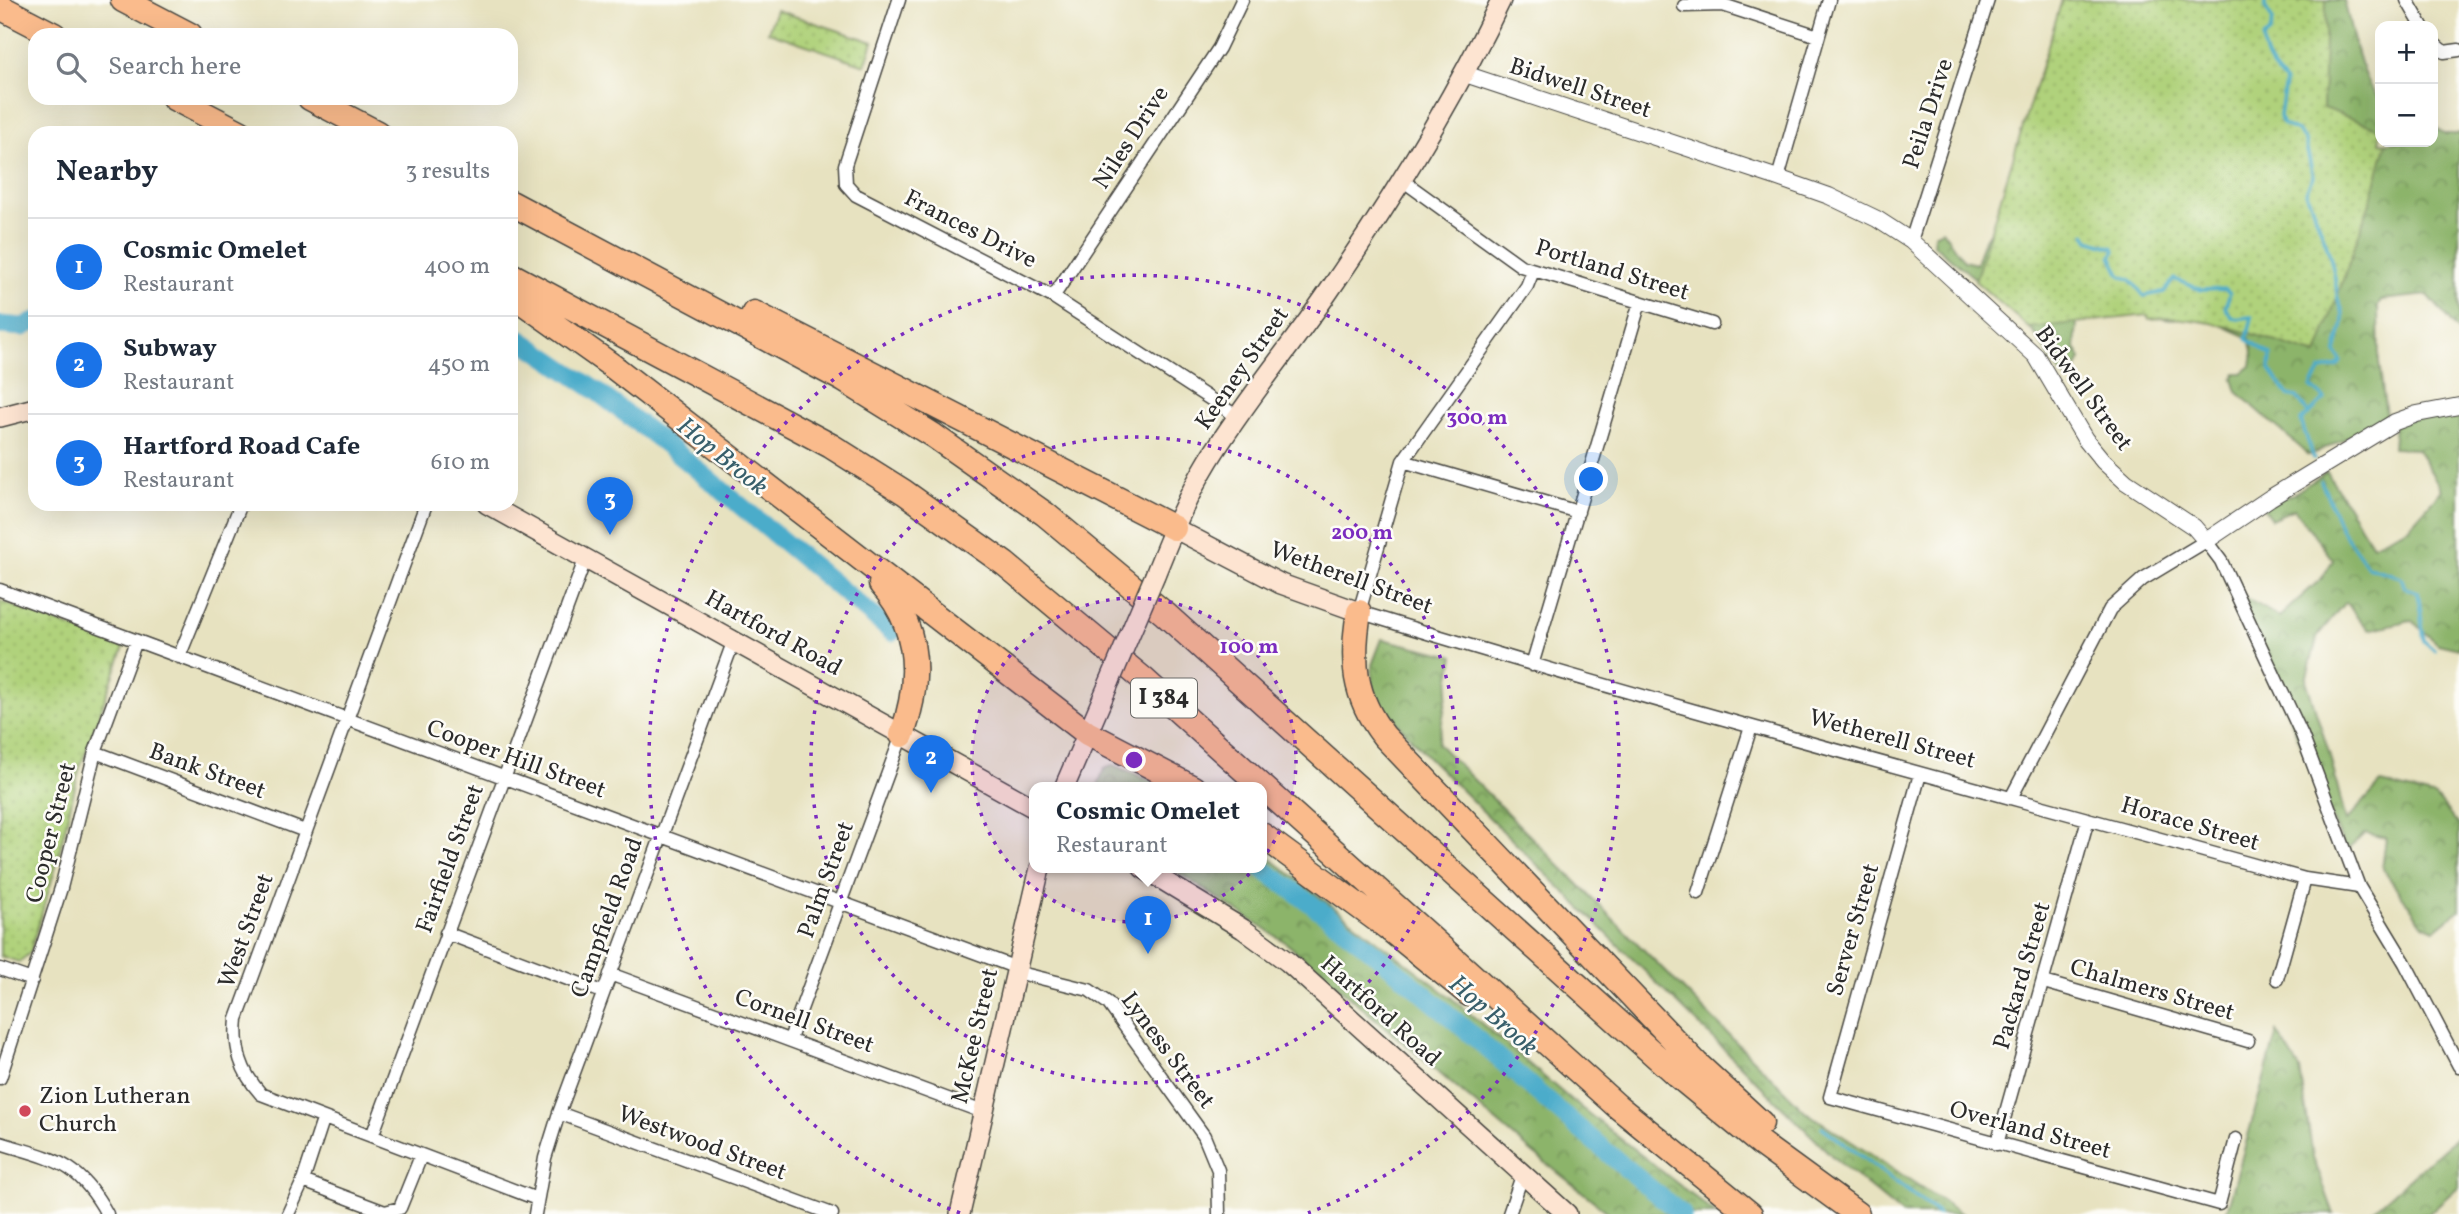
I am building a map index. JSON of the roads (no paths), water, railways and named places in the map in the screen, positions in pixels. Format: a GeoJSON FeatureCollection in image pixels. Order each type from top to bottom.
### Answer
{"type":"FeatureCollection","features":[{"type":"Feature","properties":{"kind":"highway"},"geometry":{"type":"LineString","coordinates":[[123,0],[177,28]]}},
{"type":"Feature","properties":{"kind":"highway"},"geometry":{"type":"LineString","coordinates":[[0,7],[40,28]]}},
{"type":"Feature","properties":{"kind":"highway"},"geometry":{"type":"LineString","coordinates":[[187,105],[228,126]]}},
{"type":"Feature","properties":{"kind":"highway"},"geometry":{"type":"LineString","coordinates":[[323,105],[364,126]]}},
{"type":"Feature","properties":{"kind":"highway","name":"I 384"},"geometry":{"type":"LineString","coordinates":[[518,207],[844,380],[934,436],[1045,514],[1165,614],[1677,1074],[1761,1144],[1857,1214]]}},
{"type":"Feature","properties":{"kind":"highway"},"geometry":{"type":"LineString","coordinates":[[542,220],[599,238],[650,260],[1174,528]]}},
{"type":"Feature","properties":{"kind":"highway","name":"I 384"},"geometry":{"type":"LineString","coordinates":[[518,279],[822,441],[925,506],[1005,564],[1143,679],[1257,782]]}},
{"type":"Feature","properties":{"kind":"highway"},"geometry":{"type":"LineString","coordinates":[[518,299],[581,343],[1087,733],[1181,782]]}},
{"type":"Feature","properties":{"kind":"highway"},"geometry":{"type":"LineString","coordinates":[[825,530],[888,593],[908,631],[916,678],[902,735]]}},
{"type":"Feature","properties":{"kind":"highway"},"geometry":{"type":"LineString","coordinates":[[1359,612],[1353,655],[1356,684],[1369,715],[1390,743],[1714,1081],[1821,1172],[1864,1214]]}},
{"type":"Feature","properties":{"kind":"highway","name":"I 384"},"geometry":{"type":"LineString","coordinates":[[1267,791],[1589,1081],[1750,1214]]}},
{"type":"Feature","properties":{"kind":"highway"},"geometry":{"type":"LineString","coordinates":[[1267,839],[1387,927],[1528,1044],[1589,1081]]}},
{"type":"Feature","properties":{"kind":"main road","name":"Keeney Street"},"geometry":{"type":"LineString","coordinates":[[1067,782],[1174,528],[1199,477],[1238,417],[1331,289],[1402,180],[1465,74],[1501,0]]}},
{"type":"Feature","properties":{"kind":"main road"},"geometry":{"type":"LineString","coordinates":[[0,417],[28,410]]}},
{"type":"Feature","properties":{"kind":"main road","name":"Hartford Road"},"geometry":{"type":"LineString","coordinates":[[500,511],[1029,805]]}},
{"type":"Feature","properties":{"kind":"main road","name":"Wetherell Street"},"geometry":{"type":"LineString","coordinates":[[1174,528],[1281,584],[1359,612]]}},
{"type":"Feature","properties":{"kind":"main road","name":"McKee Street"},"geometry":{"type":"LineString","coordinates":[[960,1214],[1039,873]]}},
{"type":"Feature","properties":{"kind":"main road","name":"Hartford Road"},"geometry":{"type":"LineString","coordinates":[[1151,873],[1243,929],[1288,962],[1567,1214]]}},
{"type":"Feature","properties":{"kind":"street","name":"Frances Drive"},"geometry":{"type":"LineString","coordinates":[[899,0],[845,165],[846,184],[856,195],[1053,298],[1238,417]]}},
{"type":"Feature","properties":{"kind":"street","name":"Niles Drive"},"geometry":{"type":"LineString","coordinates":[[1053,298],[1219,48],[1242,0]]}},
{"type":"Feature","properties":{"kind":"street"},"geometry":{"type":"LineString","coordinates":[[1778,178],[1829,0]]}},
{"type":"Feature","properties":{"kind":"street","name":"Peila Drive"},"geometry":{"type":"LineString","coordinates":[[1910,241],[1987,0]]}},
{"type":"Feature","properties":{"kind":"street"},"geometry":{"type":"LineString","coordinates":[[2407,0],[2419,21]]}},
{"type":"Feature","properties":{"kind":"street"},"geometry":{"type":"LineString","coordinates":[[1685,6],[1723,5],[1818,36]]}},
{"type":"Feature","properties":{"kind":"street"},"geometry":{"type":"LineString","coordinates":[[2438,47],[2444,52],[2459,50]]}},
{"type":"Feature","properties":{"kind":"street","name":"Bidwell Street"},"geometry":{"type":"LineString","coordinates":[[1465,74],[1778,178],[1877,219],[1910,241],[2036,356],[2085,439],[2103,461],[2126,482],[2194,527],[2221,561],[2302,735],[2359,887],[2405,963],[2459,1066]]}},
{"type":"Feature","properties":{"kind":"street","name":"Portland Street"},"geometry":{"type":"LineString","coordinates":[[1402,180],[1521,266],[1712,324]]}},
{"type":"Feature","properties":{"kind":"street"},"geometry":{"type":"LineString","coordinates":[[1359,612],[1403,461],[1527,286],[1533,271]]}},
{"type":"Feature","properties":{"kind":"street"},"geometry":{"type":"LineString","coordinates":[[1531,664],[1640,302]]}},
{"type":"Feature","properties":{"kind":"street"},"geometry":{"type":"LineString","coordinates":[[2011,798],[2110,609],[2143,579],[2395,422],[2417,414],[2459,406]]}},
{"type":"Feature","properties":{"kind":"street"},"geometry":{"type":"LineString","coordinates":[[1403,461],[1578,512]]}},
{"type":"Feature","properties":{"kind":"street"},"geometry":{"type":"LineString","coordinates":[[179,657],[238,511]]}},
{"type":"Feature","properties":{"kind":"street","name":"West Street"},"geometry":{"type":"LineString","coordinates":[[423,511],[237,1019],[235,1039],[248,1080],[261,1094],[323,1120],[537,1199]]}},
{"type":"Feature","properties":{"kind":"street","name":"Fairfield Street"},"geometry":{"type":"LineString","coordinates":[[372,1136],[586,557]]}},
{"type":"Feature","properties":{"kind":"street","name":"Cooper Hill Street"},"geometry":{"type":"LineString","coordinates":[[0,590],[841,901],[1017,970]]}},
{"type":"Feature","properties":{"kind":"street","name":"Wetherell Street"},"geometry":{"type":"LineString","coordinates":[[1359,612],[1751,727],[2011,798]]}},
{"type":"Feature","properties":{"kind":"street","name":"Campfield Road"},"geometry":{"type":"LineString","coordinates":[[535,1214],[559,1113],[734,640]]}},
{"type":"Feature","properties":{"kind":"street","name":"Cooper Street"},"geometry":{"type":"LineString","coordinates":[[0,1077],[61,888],[95,752],[136,641]]}},
{"type":"Feature","properties":{"kind":"street"},"geometry":{"type":"LineString","coordinates":[[1698,893],[1751,727]]}},
{"type":"Feature","properties":{"kind":"street","name":"Palm Street"},"geometry":{"type":"LineString","coordinates":[[790,1039],[902,735]]}},
{"type":"Feature","properties":{"kind":"street","name":"Bank Street"},"geometry":{"type":"LineString","coordinates":[[95,752],[306,831]]}},
{"type":"Feature","properties":{"kind":"street","name":"Server Street"},"geometry":{"type":"LineString","coordinates":[[1829,1097],[1920,774]]}},
{"type":"Feature","properties":{"kind":"street","name":"Horace Street"},"geometry":{"type":"LineString","coordinates":[[2011,798],[2305,879],[2359,887]]}},
{"type":"Feature","properties":{"kind":"street","name":"Packard Street"},"geometry":{"type":"LineString","coordinates":[[1997,1144],[2088,819]]}},
{"type":"Feature","properties":{"kind":"street"},"geometry":{"type":"LineString","coordinates":[[2277,979],[2305,879]]}},
{"type":"Feature","properties":{"kind":"street"},"geometry":{"type":"LineString","coordinates":[[446,933],[602,992]]}},
{"type":"Feature","properties":{"kind":"street"},"geometry":{"type":"LineString","coordinates":[[0,969],[32,979]]}},
{"type":"Feature","properties":{"kind":"street","name":"Lyness Street"},"geometry":{"type":"LineString","coordinates":[[1017,970],[1089,990],[1108,1003],[1204,1136],[1218,1170],[1219,1214]]}},
{"type":"Feature","properties":{"kind":"street","name":"Cornell Street"},"geometry":{"type":"LineString","coordinates":[[610,974],[983,1112]]}},
{"type":"Feature","properties":{"kind":"street","name":"Chalmers Street"},"geometry":{"type":"LineString","coordinates":[[2044,982],[2248,1041]]}},
{"type":"Feature","properties":{"kind":"street","name":"Overland Street"},"geometry":{"type":"LineString","coordinates":[[1829,1097],[2219,1204],[2236,1139]]}},
{"type":"Feature","properties":{"kind":"street","name":"Westwood Street"},"geometry":{"type":"LineString","coordinates":[[559,1113],[832,1214]]}},
{"type":"Feature","properties":{"kind":"street"},"geometry":{"type":"LineString","coordinates":[[288,1214],[303,1181],[323,1120]]}},
{"type":"Feature","properties":{"kind":"street"},"geometry":{"type":"LineString","coordinates":[[0,1143],[65,1163],[87,1181],[107,1214]]}},
{"type":"Feature","properties":{"kind":"street"},"geometry":{"type":"LineString","coordinates":[[303,1181],[385,1212],[400,1208],[421,1156]]}},
{"type":"Feature","properties":{"kind":"street"},"geometry":{"type":"LineString","coordinates":[[1508,1214],[1522,1176]]}},
{"type":"Feature","properties":{"kind":"waterway"},"geometry":{"type":"LineString","coordinates":[[2265,0],[2265,7],[2273,20],[2270,33],[2263,38],[2265,52],[2272,67],[2285,82],[2280,116],[2282,124],[2297,131],[2305,141],[2313,176],[2306,192],[2330,255],[2337,297],[2343,312],[2336,352],[2341,361],[2338,366],[2321,370],[2311,387],[2325,399],[2301,421],[2314,459]]}},
{"type":"Feature","properties":{"kind":"waterway"},"geometry":{"type":"LineString","coordinates":[[2085,234],[2089,240],[2114,248],[2111,256],[2120,275],[2131,280],[2144,296],[2164,292],[2174,279],[2202,290],[2225,289],[2230,293],[2225,307],[2228,312],[2236,318],[2252,317],[2247,339],[2271,355],[2270,370],[2288,395],[2297,397],[2308,413]]}},
{"type":"Feature","properties":{"kind":"waterway","name":"Hop Brook"},"geometry":{"type":"LineString","coordinates":[[0,325],[23,327],[28,324]]}},
{"type":"Feature","properties":{"kind":"waterway","name":"Hop Brook"},"geometry":{"type":"LineString","coordinates":[[518,338],[595,390],[676,452],[892,632]]}},
{"type":"Feature","properties":{"kind":"waterway"},"geometry":{"type":"LineString","coordinates":[[2321,481],[2342,530],[2368,567],[2401,577],[2405,588],[2418,592],[2424,641],[2434,650]]}},
{"type":"Feature","properties":{"kind":"waterway","name":"Hop Brook"},"geometry":{"type":"LineString","coordinates":[[1267,872],[1317,908],[1423,993],[1682,1214]]}},
{"type":"Feature","properties":{"kind":"waterway"},"geometry":{"type":"LineString","coordinates":[[1822,1127],[1939,1214]]}},
{"type":"Feature","properties":{"kind":"place","name":"Hartford Road Cafe"},"geometry":{"type":"Point","coordinates":[610,535]}},
{"type":"Feature","properties":{"kind":"place","name":"Subway"},"geometry":{"type":"Point","coordinates":[931,793]}},
{"type":"Feature","properties":{"kind":"place","name":"Cosmic Omelet"},"geometry":{"type":"Point","coordinates":[1148,954]}},
{"type":"Feature","properties":{"kind":"place","name":"Zion Lutheran Church"},"geometry":{"type":"Point","coordinates":[25,1111]}}]}
